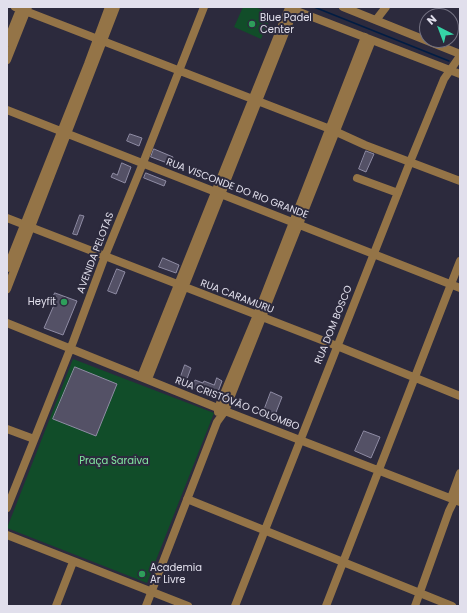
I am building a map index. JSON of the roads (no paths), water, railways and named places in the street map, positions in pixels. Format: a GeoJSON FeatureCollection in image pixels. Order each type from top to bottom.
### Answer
{"type":"FeatureCollection","features":[{"type":"Feature","properties":{"kind":"street"},"geometry":{"type":"LineString","coordinates":[[7,289],[9,271],[91,65],[109,7]]}},
{"type":"Feature","properties":{"kind":"street"},"geometry":{"type":"LineString","coordinates":[[100,40],[116,7]]}},
{"type":"Feature","properties":{"kind":"street","name":"AVENIDA PELOTAS"},"geometry":{"type":"LineString","coordinates":[[7,508],[70,349],[104,256],[143,163],[204,7]]}},
{"type":"Feature","properties":{"kind":"street"},"geometry":{"type":"LineString","coordinates":[[343,7],[460,55]]}},
{"type":"Feature","properties":{"kind":"street"},"geometry":{"type":"LineString","coordinates":[[376,20],[386,7]]}},
{"type":"Feature","properties":{"kind":"street"},"geometry":{"type":"LineString","coordinates":[[22,8],[460,181]]}},
{"type":"Feature","properties":{"kind":"street"},"geometry":{"type":"LineString","coordinates":[[7,42],[22,8]]}},
{"type":"Feature","properties":{"kind":"street"},"geometry":{"type":"LineString","coordinates":[[7,60],[22,8]]}},
{"type":"Feature","properties":{"kind":"street"},"geometry":{"type":"LineString","coordinates":[[145,378],[255,101],[290,8],[460,74]]}},
{"type":"Feature","properties":{"kind":"street"},"geometry":{"type":"LineString","coordinates":[[146,606],[217,422],[333,131],[368,38]]}},
{"type":"Feature","properties":{"kind":"street","name":"RUA DOM BOSCO"},"geometry":{"type":"LineString","coordinates":[[235,606],[336,346],[410,162],[444,79],[460,55]]}},
{"type":"Feature","properties":{"kind":"street","name":"RUA VISCONDE DO RIO GRANDE"},"geometry":{"type":"LineString","coordinates":[[7,110],[460,288]]}},
{"type":"Feature","properties":{"kind":"street"},"geometry":{"type":"LineString","coordinates":[[357,178],[398,193]]}},
{"type":"Feature","properties":{"kind":"street","name":"RUA CARAMURU"},"geometry":{"type":"LineString","coordinates":[[7,218],[260,316],[460,396]]}},
{"type":"Feature","properties":{"kind":"street"},"geometry":{"type":"LineString","coordinates":[[326,606],[460,261]]}},
{"type":"Feature","properties":{"kind":"street","name":"RUA CRISTÓVÃO COLOMBO"},"geometry":{"type":"LineString","coordinates":[[7,323],[222,410],[455,500]]}},
{"type":"Feature","properties":{"kind":"street"},"geometry":{"type":"LineString","coordinates":[[7,429],[34,439]]}},
{"type":"Feature","properties":{"kind":"street"},"geometry":{"type":"LineString","coordinates":[[455,500],[460,474]]}},
{"type":"Feature","properties":{"kind":"street"},"geometry":{"type":"LineString","coordinates":[[415,606],[449,511],[460,489]]}},
{"type":"Feature","properties":{"kind":"street"},"geometry":{"type":"LineString","coordinates":[[187,499],[452,606]]}},
{"type":"Feature","properties":{"kind":"street"},"geometry":{"type":"LineString","coordinates":[[7,536],[188,606]]}},
{"type":"Feature","properties":{"kind":"street"},"geometry":{"type":"LineString","coordinates":[[56,606],[73,562]]}},
{"type":"Feature","properties":{"kind":"waterway"},"geometry":{"type":"LineString","coordinates":[[314,7],[449,61]]}},
{"type":"Feature","properties":{"kind":"place","name":"Blue Padel Center"},"geometry":{"type":"Point","coordinates":[252,24]}},
{"type":"Feature","properties":{"kind":"place","name":"Heyfit"},"geometry":{"type":"Point","coordinates":[64,302]}},
{"type":"Feature","properties":{"kind":"place","name":"Academia Ar Livre"},"geometry":{"type":"Point","coordinates":[142,574]}},
{"type":"Feature","properties":{"kind":"park label","name":"Praça Saraiva"},"geometry":{"type":"Point","coordinates":[114,461]}}]}
